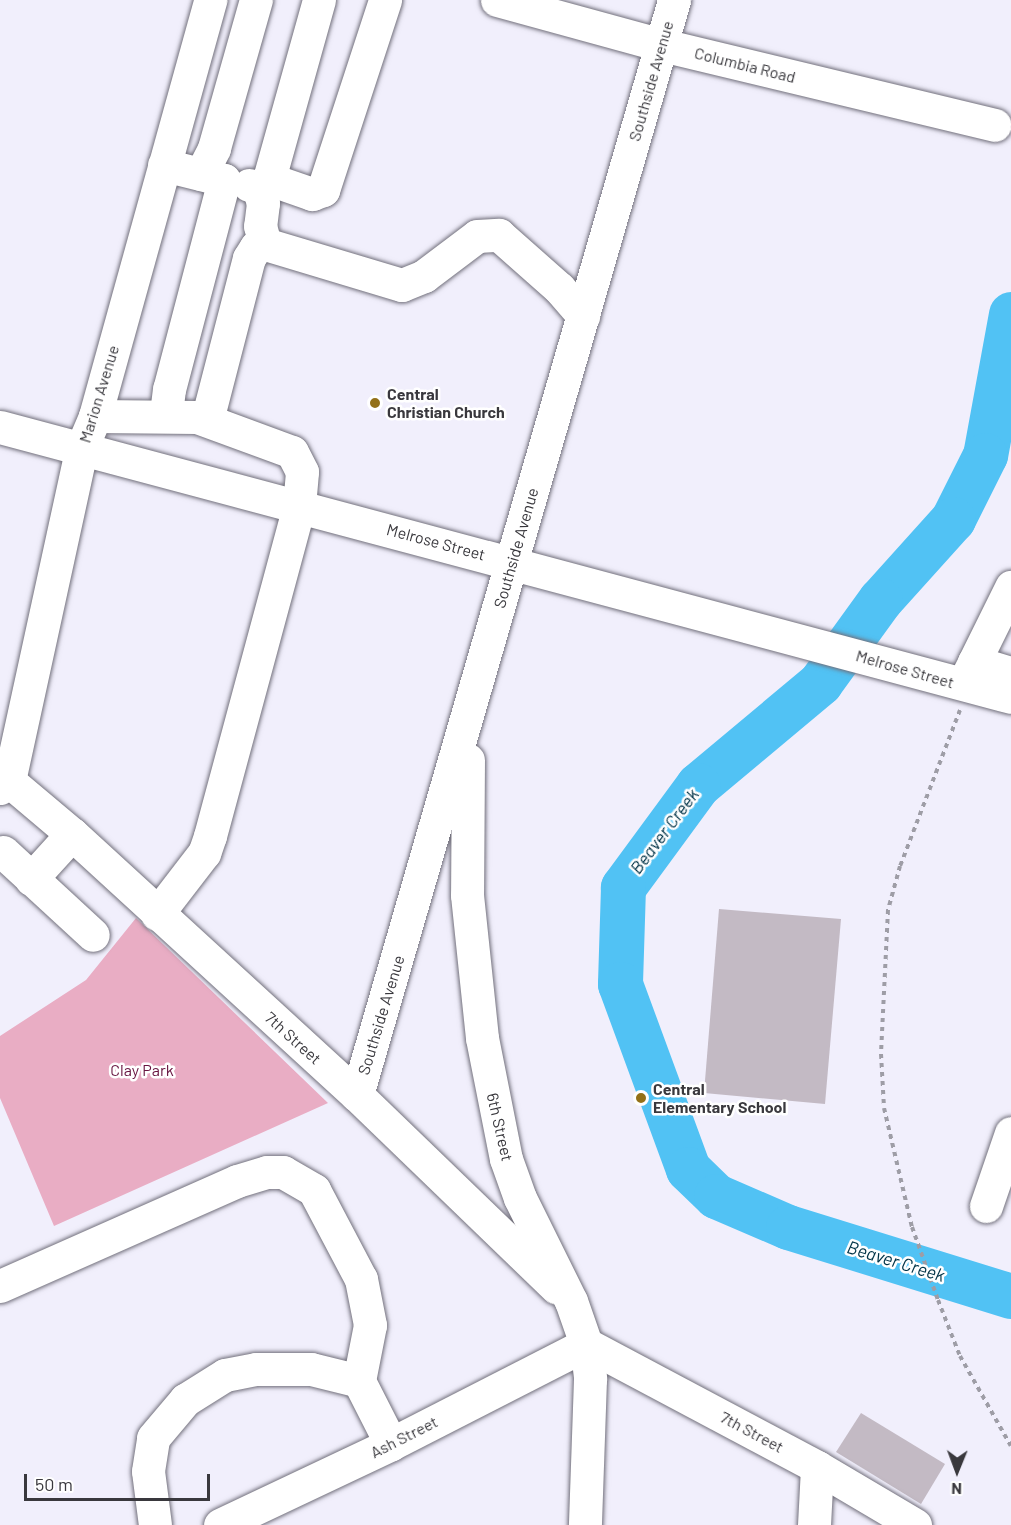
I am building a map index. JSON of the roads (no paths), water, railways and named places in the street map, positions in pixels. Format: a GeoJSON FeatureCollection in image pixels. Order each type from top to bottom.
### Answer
{"type":"FeatureCollection","features":[{"type":"Feature","properties":{"kind":"street","name":"Marion Avenue"},"geometry":{"type":"LineString","coordinates":[[5,784],[82,447],[95,416],[210,0]]}},
{"type":"Feature","properties":{"kind":"street"},"geometry":{"type":"LineString","coordinates":[[166,415],[169,389],[215,186],[214,148],[256,0]]}},
{"type":"Feature","properties":{"kind":"street"},"geometry":{"type":"LineString","coordinates":[[264,244],[260,226],[264,183],[319,0]]}},
{"type":"Feature","properties":{"kind":"street"},"geometry":{"type":"LineString","coordinates":[[164,165],[215,186],[264,183],[312,194],[323,190],[385,0]]}},
{"type":"Feature","properties":{"kind":"street","name":"Columbia Road"},"geometry":{"type":"LineString","coordinates":[[497,0],[662,45],[994,125]]}},
{"type":"Feature","properties":{"kind":"street","name":"Southside Avenue"},"geometry":{"type":"LineString","coordinates":[[357,1095],[470,713],[674,0]]}},
{"type":"Feature","properties":{"kind":"street"},"geometry":{"type":"LineString","coordinates":[[207,420],[249,258],[256,247],[264,244],[402,285],[424,276],[477,236],[499,235],[511,242],[584,316]]}},
{"type":"Feature","properties":{"kind":"street"},"geometry":{"type":"LineString","coordinates":[[95,416],[166,415],[207,420],[292,452],[302,472],[299,506],[207,845],[157,914]]}},
{"type":"Feature","properties":{"kind":"street","name":"Melrose Street"},"geometry":{"type":"LineString","coordinates":[[0,427],[82,447],[1011,697]]}},
{"type":"Feature","properties":{"kind":"street"},"geometry":{"type":"LineString","coordinates":[[966,686],[1011,586]]}},
{"type":"Feature","properties":{"kind":"street"},"geometry":{"type":"LineString","coordinates":[[966,686],[1011,673]]}},
{"type":"Feature","properties":{"kind":"street","name":"6th Street"},"geometry":{"type":"LineString","coordinates":[[470,713],[467,895],[484,1050],[506,1159],[520,1198],[571,1301],[586,1344],[590,1379],[585,1525]]}},
{"type":"Feature","properties":{"kind":"street","name":"7th Street"},"geometry":{"type":"LineString","coordinates":[[5,784],[72,834],[357,1095],[571,1301]]}},
{"type":"Feature","properties":{"kind":"street"},"geometry":{"type":"LineString","coordinates":[[31,879],[72,834]]}},
{"type":"Feature","properties":{"kind":"street"},"geometry":{"type":"LineString","coordinates":[[3,852],[93,935]]}},
{"type":"Feature","properties":{"kind":"street"},"geometry":{"type":"LineString","coordinates":[[986,1206],[1011,1133]]}},
{"type":"Feature","properties":{"kind":"street"},"geometry":{"type":"LineString","coordinates":[[0,1286],[237,1181],[267,1172],[283,1172],[301,1179],[320,1198],[361,1279],[370,1325],[368,1350],[359,1381],[391,1444]]}},
{"type":"Feature","properties":{"kind":"street","name":"7th Street"},"geometry":{"type":"LineString","coordinates":[[586,1344],[817,1467],[915,1525]]}},
{"type":"Feature","properties":{"kind":"street","name":"Ash Street"},"geometry":{"type":"LineString","coordinates":[[220,1525],[391,1444],[586,1344]]}},
{"type":"Feature","properties":{"kind":"street"},"geometry":{"type":"LineString","coordinates":[[155,1525],[148,1471],[153,1437],[185,1400],[225,1375],[256,1369],[311,1369],[359,1381]]}},
{"type":"Feature","properties":{"kind":"street"},"geometry":{"type":"LineString","coordinates":[[814,1525],[817,1467]]}},
{"type":"Feature","properties":{"kind":"waterway","name":"Beaver Creek"},"geometry":{"type":"LineString","coordinates":[[1011,314],[985,455],[953,519],[880,600],[820,683],[698,785],[623,887],[620,984],[688,1169],[716,1196],[788,1227],[1011,1296]]}},
{"type":"Feature","properties":{"kind":"place","name":"Central Christian Church"},"geometry":{"type":"Point","coordinates":[375,403]}},
{"type":"Feature","properties":{"kind":"place","name":"Central Elementary School"},"geometry":{"type":"Point","coordinates":[641,1098]}},
{"type":"Feature","properties":{"kind":"park label","name":"Clay Park"},"geometry":{"type":"Point","coordinates":[142,1070]}}]}
